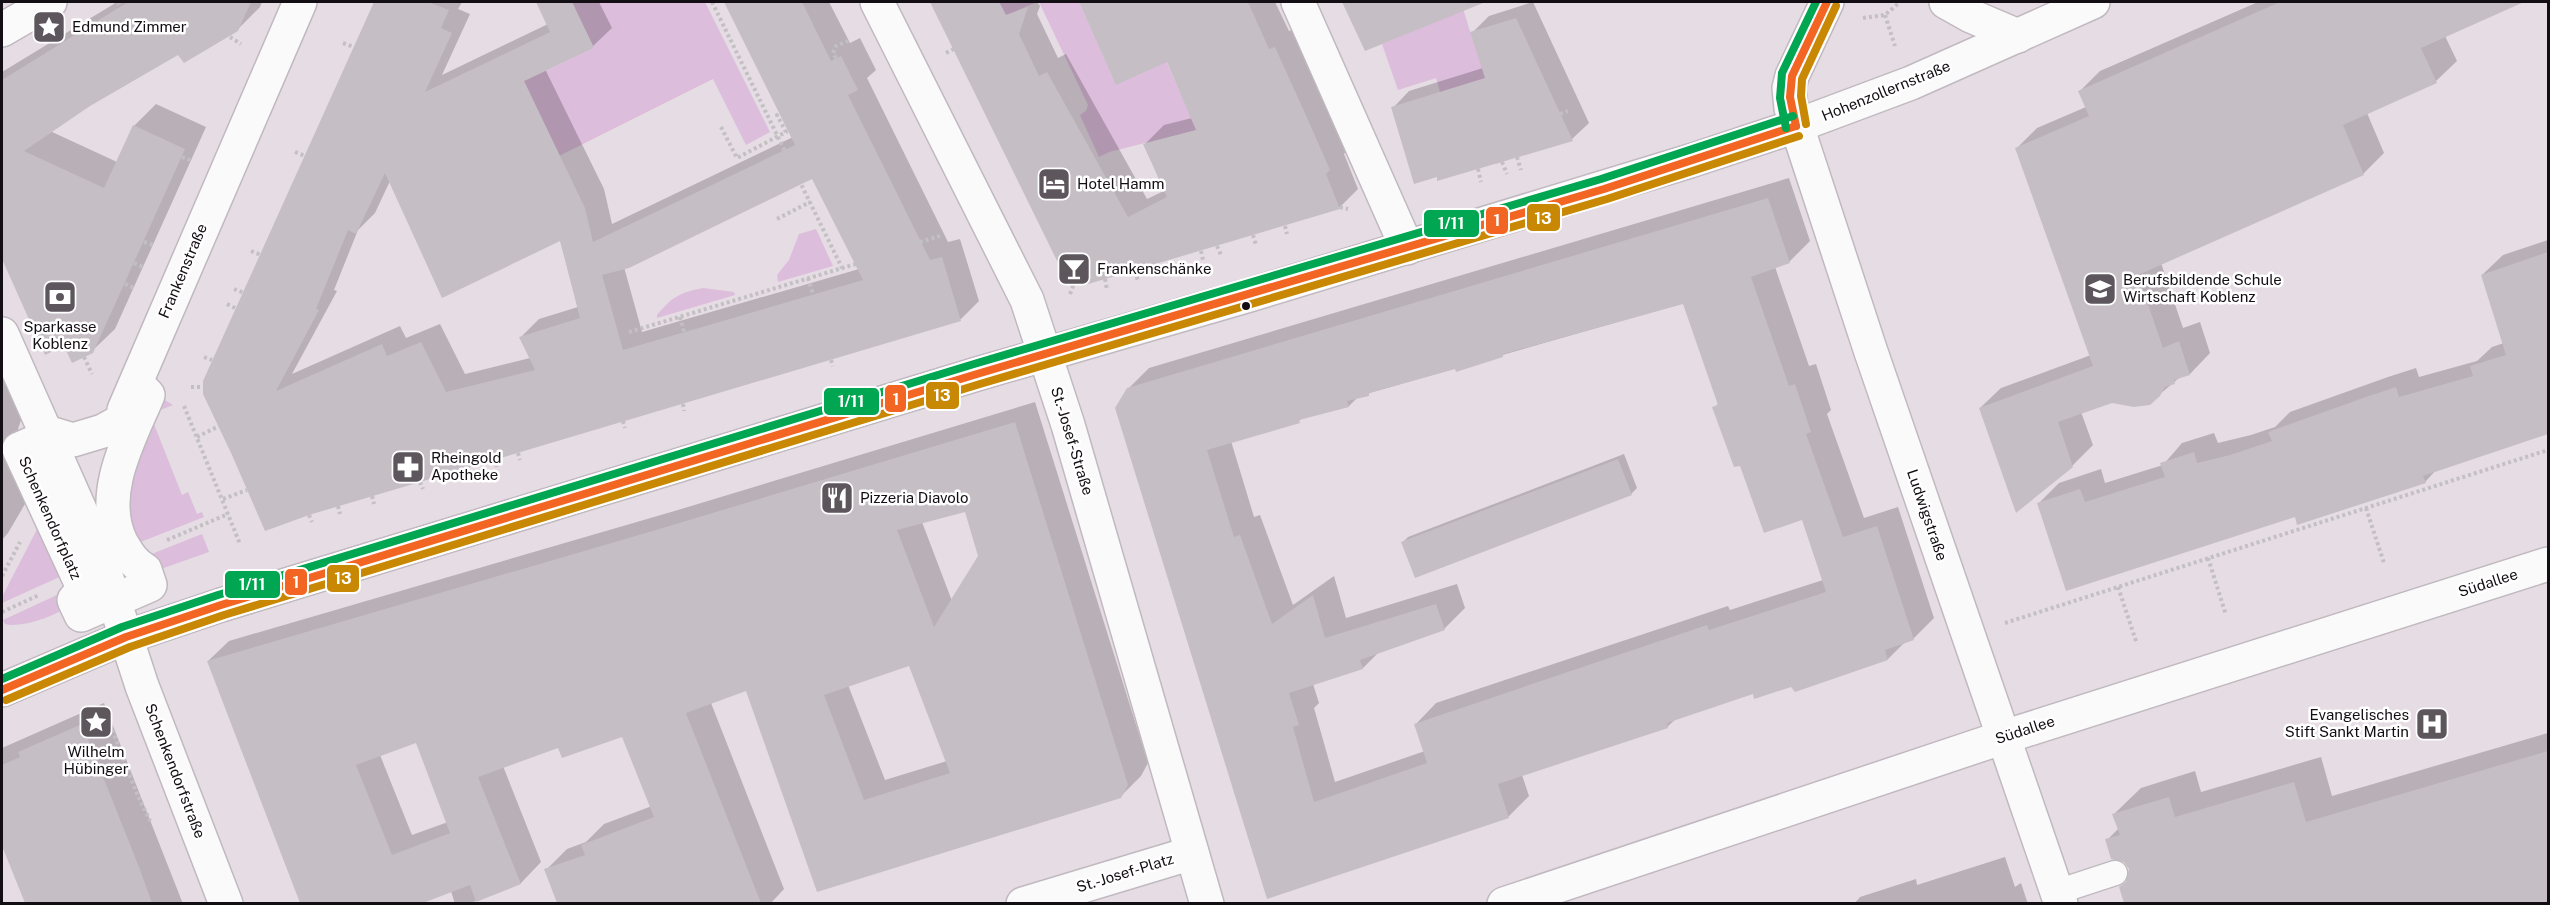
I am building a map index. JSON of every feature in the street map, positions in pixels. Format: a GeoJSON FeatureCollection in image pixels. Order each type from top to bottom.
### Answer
{"type":"FeatureCollection","features":[{"type":"Feature","properties":{"kind":"street"},"geometry":{"type":"LineString","coordinates":[[2,30],[50,2]]}},
{"type":"Feature","properties":{"kind":"street","name":"Frankenstraße"},"geometry":{"type":"LineString","coordinates":[[97,548],[101,484],[119,422],[300,2]]}},
{"type":"Feature","properties":{"kind":"street","name":"St.-Josef-Straße"},"geometry":{"type":"LineString","coordinates":[[877,2],[1027,300],[1046,353],[1207,903]]}},
{"type":"Feature","properties":{"kind":"street"},"geometry":{"type":"LineString","coordinates":[[1298,2],[1407,248]]}},
{"type":"Feature","properties":{"kind":"street","name":"Ludwigstraße"},"geometry":{"type":"LineString","coordinates":[[1827,2],[1792,76],[1790,97],[1796,126],[1871,352],[2059,898]]}},
{"type":"Feature","properties":{"kind":"street"},"geometry":{"type":"LineString","coordinates":[[1946,2],[1978,20],[2018,36]]}},
{"type":"Feature","properties":{"kind":"street","name":"Hohenzollernstraße"},"geometry":{"type":"LineString","coordinates":[[2,690],[122,624],[221,605],[1046,353],[1604,189],[1796,126],[1911,83],[2093,2]]}},
{"type":"Feature","properties":{"kind":"street","name":"Schenkendorfplatz"},"geometry":{"type":"LineString","coordinates":[[2,334],[97,548],[122,624]]}},
{"type":"Feature","properties":{"kind":"street","name":"Schenkendorfplatz"},"geometry":{"type":"LineString","coordinates":[[21,377],[52,412],[71,418],[95,415],[116,402],[135,382]]}},
{"type":"Feature","properties":{"kind":"street","name":"Schenkendorfplatz"},"geometry":{"type":"LineString","coordinates":[[144,391],[148,395],[119,465],[111,506],[116,531],[128,554],[145,570],[150,585],[81,615],[75,600],[80,594],[81,584],[19,448],[53,434],[73,440],[119,422],[132,415],[144,391]]}},
{"type":"Feature","properties":{"kind":"street","name":"Südallee"},"geometry":{"type":"LineString","coordinates":[[1504,903],[2004,737],[2548,564]]}},
{"type":"Feature","properties":{"kind":"street","name":"Schenkendorfstraße"},"geometry":{"type":"LineString","coordinates":[[122,624],[146,695],[226,903]]}},
{"type":"Feature","properties":{"kind":"street","name":"St.-Josef-Platz"},"geometry":{"type":"LineString","coordinates":[[1023,903],[1192,853]]}},
{"type":"Feature","properties":{"kind":"lane"},"geometry":{"type":"LineString","coordinates":[[2059,898],[2115,873]]}},
{"type":"Feature","properties":{"kind":"path"},"geometry":{"type":"LineString","coordinates":[[712,2],[842,268]]}},
{"type":"Feature","properties":{"kind":"path"},"geometry":{"type":"LineString","coordinates":[[1863,18],[1885,15],[1900,2]]}},
{"type":"Feature","properties":{"kind":"path"},"geometry":{"type":"LineString","coordinates":[[1885,15],[1896,46]]}},
{"type":"Feature","properties":{"kind":"path"},"geometry":{"type":"LineString","coordinates":[[230,36],[232,40],[241,44]]}},
{"type":"Feature","properties":{"kind":"path"},"geometry":{"type":"LineString","coordinates":[[836,58],[833,52],[836,46],[848,41]]}},
{"type":"Feature","properties":{"kind":"path"},"geometry":{"type":"LineString","coordinates":[[343,42],[354,47]]}},
{"type":"Feature","properties":{"kind":"path"},"geometry":{"type":"LineString","coordinates":[[946,53],[954,49]]}},
{"type":"Feature","properties":{"kind":"path"},"geometry":{"type":"LineString","coordinates":[[1560,114],[1568,111]]}},
{"type":"Feature","properties":{"kind":"path"},"geometry":{"type":"LineString","coordinates":[[722,127],[737,158],[786,132],[777,116],[780,114]]}},
{"type":"Feature","properties":{"kind":"path"},"geometry":{"type":"LineString","coordinates":[[295,152],[305,156]]}},
{"type":"Feature","properties":{"kind":"path"},"geometry":{"type":"LineString","coordinates":[[182,157],[190,160]]}},
{"type":"Feature","properties":{"kind":"path"},"geometry":{"type":"LineString","coordinates":[[1517,158],[1521,170]]}},
{"type":"Feature","properties":{"kind":"path"},"geometry":{"type":"LineString","coordinates":[[1502,162],[1507,174]]}},
{"type":"Feature","properties":{"kind":"path"},"geometry":{"type":"LineString","coordinates":[[1478,169],[1481,182]]}},
{"type":"Feature","properties":{"kind":"path"},"geometry":{"type":"LineString","coordinates":[[777,219],[810,202]]}},
{"type":"Feature","properties":{"kind":"path"},"geometry":{"type":"LineString","coordinates":[[1285,225],[1287,234]]}},
{"type":"Feature","properties":{"kind":"path"},"geometry":{"type":"LineString","coordinates":[[897,249],[943,235]]}},
{"type":"Feature","properties":{"kind":"path"},"geometry":{"type":"LineString","coordinates":[[1253,235],[1256,245]]}},
{"type":"Feature","properties":{"kind":"path"},"geometry":{"type":"LineString","coordinates":[[144,242],[153,245]]}},
{"type":"Feature","properties":{"kind":"path"},"geometry":{"type":"LineString","coordinates":[[1217,246],[1221,255]]}},
{"type":"Feature","properties":{"kind":"path"},"geometry":{"type":"LineString","coordinates":[[251,250],[261,255]]}},
{"type":"Feature","properties":{"kind":"path"},"geometry":{"type":"LineString","coordinates":[[1201,251],[1203,260]]}},
{"type":"Feature","properties":{"kind":"path"},"geometry":{"type":"LineString","coordinates":[[629,332],[866,261]]}},
{"type":"Feature","properties":{"kind":"path"},"geometry":{"type":"LineString","coordinates":[[134,264],[143,267]]}},
{"type":"Feature","properties":{"kind":"path"},"geometry":{"type":"LineString","coordinates":[[1135,271],[1138,281]]}},
{"type":"Feature","properties":{"kind":"path"},"geometry":{"type":"LineString","coordinates":[[808,278],[813,294]]}},
{"type":"Feature","properties":{"kind":"path"},"geometry":{"type":"LineString","coordinates":[[1105,279],[1107,290]]}},
{"type":"Feature","properties":{"kind":"path"},"geometry":{"type":"LineString","coordinates":[[1070,294],[1075,281]]}},
{"type":"Feature","properties":{"kind":"path"},"geometry":{"type":"LineString","coordinates":[[125,284],[134,288]]}},
{"type":"Feature","properties":{"kind":"path"},"geometry":{"type":"LineString","coordinates":[[234,289],[244,293]]}},
{"type":"Feature","properties":{"kind":"path"},"geometry":{"type":"LineString","coordinates":[[227,304],[237,309]]}},
{"type":"Feature","properties":{"kind":"path"},"geometry":{"type":"LineString","coordinates":[[680,317],[684,332]]}},
{"type":"Feature","properties":{"kind":"path"},"geometry":{"type":"LineString","coordinates":[[84,357],[92,374]]}},
{"type":"Feature","properties":{"kind":"path"},"geometry":{"type":"LineString","coordinates":[[204,357],[212,360]]}},
{"type":"Feature","properties":{"kind":"path"},"geometry":{"type":"LineString","coordinates":[[831,360],[833,366]]}},
{"type":"Feature","properties":{"kind":"path"},"geometry":{"type":"LineString","coordinates":[[191,387],[203,387]]}},
{"type":"Feature","properties":{"kind":"path"},"geometry":{"type":"LineString","coordinates":[[184,404],[240,544]]}},
{"type":"Feature","properties":{"kind":"path"},"geometry":{"type":"LineString","coordinates":[[683,404],[684,411]]}},
{"type":"Feature","properties":{"kind":"path"},"geometry":{"type":"LineString","coordinates":[[623,421],[625,429]]}},
{"type":"Feature","properties":{"kind":"path"},"geometry":{"type":"LineString","coordinates":[[197,437],[219,426]]}},
{"type":"Feature","properties":{"kind":"path"},"geometry":{"type":"LineString","coordinates":[[2005,623],[2548,450]]}},
{"type":"Feature","properties":{"kind":"path"},"geometry":{"type":"LineString","coordinates":[[518,453],[519,460]]}},
{"type":"Feature","properties":{"kind":"path"},"geometry":{"type":"LineString","coordinates":[[495,460],[497,467]]}},
{"type":"Feature","properties":{"kind":"path"},"geometry":{"type":"LineString","coordinates":[[420,482],[423,489]]}},
{"type":"Feature","properties":{"kind":"path"},"geometry":{"type":"LineString","coordinates":[[222,499],[247,490]]}},
{"type":"Feature","properties":{"kind":"path"},"geometry":{"type":"LineString","coordinates":[[372,496],[375,504]]}},
{"type":"Feature","properties":{"kind":"path"},"geometry":{"type":"LineString","coordinates":[[338,506],[340,514]]}},
{"type":"Feature","properties":{"kind":"path"},"geometry":{"type":"LineString","coordinates":[[2366,508],[2384,563]]}},
{"type":"Feature","properties":{"kind":"path"},"geometry":{"type":"LineString","coordinates":[[156,544],[228,514]]}},
{"type":"Feature","properties":{"kind":"path"},"geometry":{"type":"LineString","coordinates":[[309,514],[312,522]]}},
{"type":"Feature","properties":{"kind":"path"},"geometry":{"type":"LineString","coordinates":[[2208,558],[2226,615]]}},
{"type":"Feature","properties":{"kind":"path"},"geometry":{"type":"LineString","coordinates":[[2118,587],[2138,644]]}},
{"type":"Feature","properties":{"kind":"path"},"geometry":{"type":"LineString","coordinates":[[108,719],[137,794],[151,823]]}},
{"type":"Feature","properties":{"kind":"shaded area"},"geometry":{"type":"Polygon","coordinates":[[[572,2],[705,2],[770,132],[746,145],[713,79],[559,156],[524,81],[594,48],[572,2]]]}},
{"type":"Feature","properties":{"kind":"shaded area"},"geometry":{"type":"Polygon","coordinates":[[[999,2],[1037,2],[1006,15],[999,2]]]}},
{"type":"Feature","properties":{"kind":"shaded area"},"geometry":{"type":"Polygon","coordinates":[[[1039,2],[1079,2],[1116,84],[1149,70],[1118,2],[1180,2],[1200,48],[1167,63],[1197,130],[1109,152],[1099,157],[1080,115],[1086,111],[1088,105],[1039,2]]]}},
{"type":"Feature","properties":{"kind":"shaded area"},"geometry":{"type":"Polygon","coordinates":[[[1419,2],[1461,2],[1473,41],[1485,37],[1497,121],[1508,160],[1496,164],[1442,99],[1436,78],[1398,90],[1382,44],[1428,25],[1419,2]]]}},
{"type":"Feature","properties":{"kind":"shaded area"},"geometry":{"type":"Polygon","coordinates":[[[816,229],[833,266],[778,282],[777,275],[789,260],[799,234],[816,229]]]}},
{"type":"Feature","properties":{"kind":"shaded area"},"geometry":{"type":"Polygon","coordinates":[[[703,288],[734,292],[735,295],[657,318],[662,309],[672,300],[703,288]]]}},
{"type":"Feature","properties":{"kind":"shaded area"},"geometry":{"type":"Polygon","coordinates":[[[153,393],[173,405],[150,414],[182,495],[188,492],[197,514],[202,512],[204,517],[133,545],[139,559],[202,534],[209,552],[158,570],[136,564],[119,465],[153,393]]]}},
{"type":"Feature","properties":{"kind":"shaded area"},"geometry":{"type":"Polygon","coordinates":[[[47,510],[81,583],[69,603],[59,612],[44,619],[19,625],[5,624],[3,620],[72,588],[66,574],[2,603],[2,597],[47,510]]]}},
{"type":"Feature","properties":{"kind":"building"},"geometry":{"type":"Polygon","coordinates":[[[128,2],[251,2],[238,31],[184,63],[178,55],[90,106],[24,151],[104,188],[133,125],[185,149],[93,353],[72,363],[64,346],[45,355],[2,259],[2,80],[128,2]]]}},
{"type":"Feature","properties":{"kind":"building"},"geometry":{"type":"Polygon","coordinates":[[[374,2],[428,2],[449,10],[441,28],[452,33],[425,92],[550,32],[536,2],[572,2],[594,48],[524,81],[585,208],[593,242],[795,145],[724,2],[802,2],[831,61],[841,56],[858,90],[848,95],[930,260],[942,257],[961,321],[309,515],[265,531],[203,394],[203,381],[374,2]],[[385,173],[356,234],[348,230],[316,309],[319,310],[276,391],[382,344],[387,356],[421,342],[446,392],[535,370],[519,337],[580,318],[560,241],[442,298],[385,173]],[[812,179],[629,268],[602,275],[623,350],[863,280],[812,179]]]}},
{"type":"Feature","properties":{"kind":"building"},"geometry":{"type":"Polygon","coordinates":[[[930,2],[999,2],[1006,15],[1028,7],[1019,34],[1039,76],[1047,72],[1128,217],[1167,197],[1143,144],[1196,130],[1167,62],[1116,85],[1079,2],[1248,2],[1269,49],[1275,47],[1308,120],[1330,170],[1326,174],[1340,209],[1085,285],[1065,277],[930,2]]]}},
{"type":"Feature","properties":{"kind":"building"},"geometry":{"type":"Polygon","coordinates":[[[1342,2],[1483,2],[1483,3],[1365,51],[1342,2]]]}},
{"type":"Feature","properties":{"kind":"building"},"geometry":{"type":"Polygon","coordinates":[[[2280,2],[2524,2],[2421,48],[2437,83],[2343,125],[2364,175],[2138,275],[2163,348],[2179,341],[2190,375],[2174,380],[2175,384],[2165,387],[2160,396],[2150,405],[2134,407],[2112,403],[2058,422],[2073,467],[2016,513],[1979,408],[2093,366],[2015,148],[2089,116],[2078,91],[2280,2]]]}},
{"type":"Feature","properties":{"kind":"building"},"geometry":{"type":"Polygon","coordinates":[[[1516,18],[1573,141],[1437,181],[1437,177],[1414,184],[1391,107],[1485,78],[1470,32],[1516,18]]]}},
{"type":"Feature","properties":{"kind":"building"},"geometry":{"type":"Polygon","coordinates":[[[1768,198],[1790,263],[1751,277],[1789,386],[1795,384],[1811,432],[1806,434],[1843,537],[1877,526],[1914,640],[1885,650],[1888,660],[1795,692],[1791,687],[1754,699],[1753,694],[1667,723],[1668,728],[1498,784],[1509,818],[1267,899],[1115,408],[1127,388],[1768,198]],[[1683,304],[1503,354],[1503,357],[1456,372],[1455,369],[1369,393],[1369,396],[1347,401],[1349,407],[1299,420],[1300,423],[1207,450],[1234,537],[1240,535],[1272,624],[1313,595],[1325,638],[1436,604],[1445,630],[1360,660],[1363,669],[1289,693],[1299,725],[1293,727],[1314,802],[1427,763],[1414,724],[1707,625],[1709,630],[1826,592],[1802,520],[1764,533],[1740,466],[1734,467],[1712,407],[1718,405],[1683,304]]]}},
{"type":"Feature","properties":{"kind":"building"},"geometry":{"type":"Polygon","coordinates":[[[2548,252],[2548,434],[2423,476],[2426,483],[2297,525],[2295,517],[2066,591],[2037,503],[2080,489],[2085,502],[2165,477],[2160,463],[2194,452],[2197,463],[2230,455],[2272,441],[2268,432],[2396,387],[2399,397],[2473,376],[2470,366],[2506,355],[2481,275],[2548,252]]]}},
{"type":"Feature","properties":{"kind":"building"},"geometry":{"type":"Polygon","coordinates":[[[1015,422],[1128,785],[1121,798],[817,892],[746,691],[686,713],[761,903],[557,903],[544,869],[585,855],[581,845],[654,817],[622,737],[562,758],[558,748],[478,777],[521,884],[476,902],[470,885],[423,903],[300,903],[207,661],[1015,422]],[[965,512],[897,530],[934,627],[978,556],[965,512]],[[909,666],[824,695],[864,800],[950,773],[909,666]],[[416,743],[356,765],[392,855],[450,833],[416,743]]]}},
{"type":"Feature","properties":{"kind":"building"},"geometry":{"type":"Polygon","coordinates":[[[1618,459],[1632,495],[1415,578],[1401,542],[1618,459]]]}},
{"type":"Feature","properties":{"kind":"building"},"geometry":{"type":"Polygon","coordinates":[[[82,724],[152,903],[25,903],[2,846],[2,765],[20,757],[18,752],[82,724]]]}},
{"type":"Feature","properties":{"kind":"building"},"geometry":{"type":"Polygon","coordinates":[[[2548,751],[2548,903],[2124,903],[2119,887],[2126,882],[2129,869],[2124,862],[2111,859],[2105,839],[2120,835],[2112,814],[2169,797],[2175,817],[2294,782],[2306,822],[2548,751]]]}},
{"type":"Feature","properties":{"kind":"transit line","name":"1/11"},"geometry":{"type":"LineString","coordinates":[[1786,128],[1780,98],[1782,73],[1816,2]]}},
{"type":"Feature","properties":{"kind":"transit line","name":"1"},"geometry":{"type":"LineString","coordinates":[[1796,126],[1790,97],[1792,76],[1827,2]]}},
{"type":"Feature","properties":{"kind":"transit line","name":"13"},"geometry":{"type":"LineString","coordinates":[[1806,124],[1801,96],[1802,79],[1836,6]]}},
{"type":"Feature","properties":{"kind":"transit line","name":"1/11"},"geometry":{"type":"LineString","coordinates":[[2,679],[122,627],[218,595],[974,364],[1601,179],[1793,116]]}},
{"type":"Feature","properties":{"kind":"transit line","name":"1"},"geometry":{"type":"LineString","coordinates":[[2,690],[126,637],[221,605],[977,374],[1604,189],[1796,126]]}},
{"type":"Feature","properties":{"kind":"transit line","name":"13"},"geometry":{"type":"LineString","coordinates":[[6,700],[130,647],[224,615],[980,384],[1607,199],[1799,136]]}},
{"type":"Feature","properties":{"kind":"place","name":"Edmund Zimmer"},"geometry":{"type":"Point","coordinates":[49,27]}},
{"type":"Feature","properties":{"kind":"place","name":"Hotel Hamm"},"geometry":{"type":"Point","coordinates":[1054,184]}},
{"type":"Feature","properties":{"kind":"place","name":"Frankenschänke"},"geometry":{"type":"Point","coordinates":[1074,269]}},
{"type":"Feature","properties":{"kind":"place","name":"Berufsbildende Schule Wirtschaft Koblenz"},"geometry":{"type":"Point","coordinates":[2100,289]}},
{"type":"Feature","properties":{"kind":"place","name":"Sparkasse Koblenz"},"geometry":{"type":"Point","coordinates":[60,297]}},
{"type":"Feature","properties":{"kind":"place","name":"Rheingold Apotheke"},"geometry":{"type":"Point","coordinates":[408,467]}},
{"type":"Feature","properties":{"kind":"place","name":"Pizzeria Diavolo"},"geometry":{"type":"Point","coordinates":[837,498]}},
{"type":"Feature","properties":{"kind":"place","name":"Wilhelm Hübinger"},"geometry":{"type":"Point","coordinates":[96,722]}},
{"type":"Feature","properties":{"kind":"place","name":"Evangelisches Stift Sankt Martin"},"geometry":{"type":"Point","coordinates":[2432,724]}}]}
